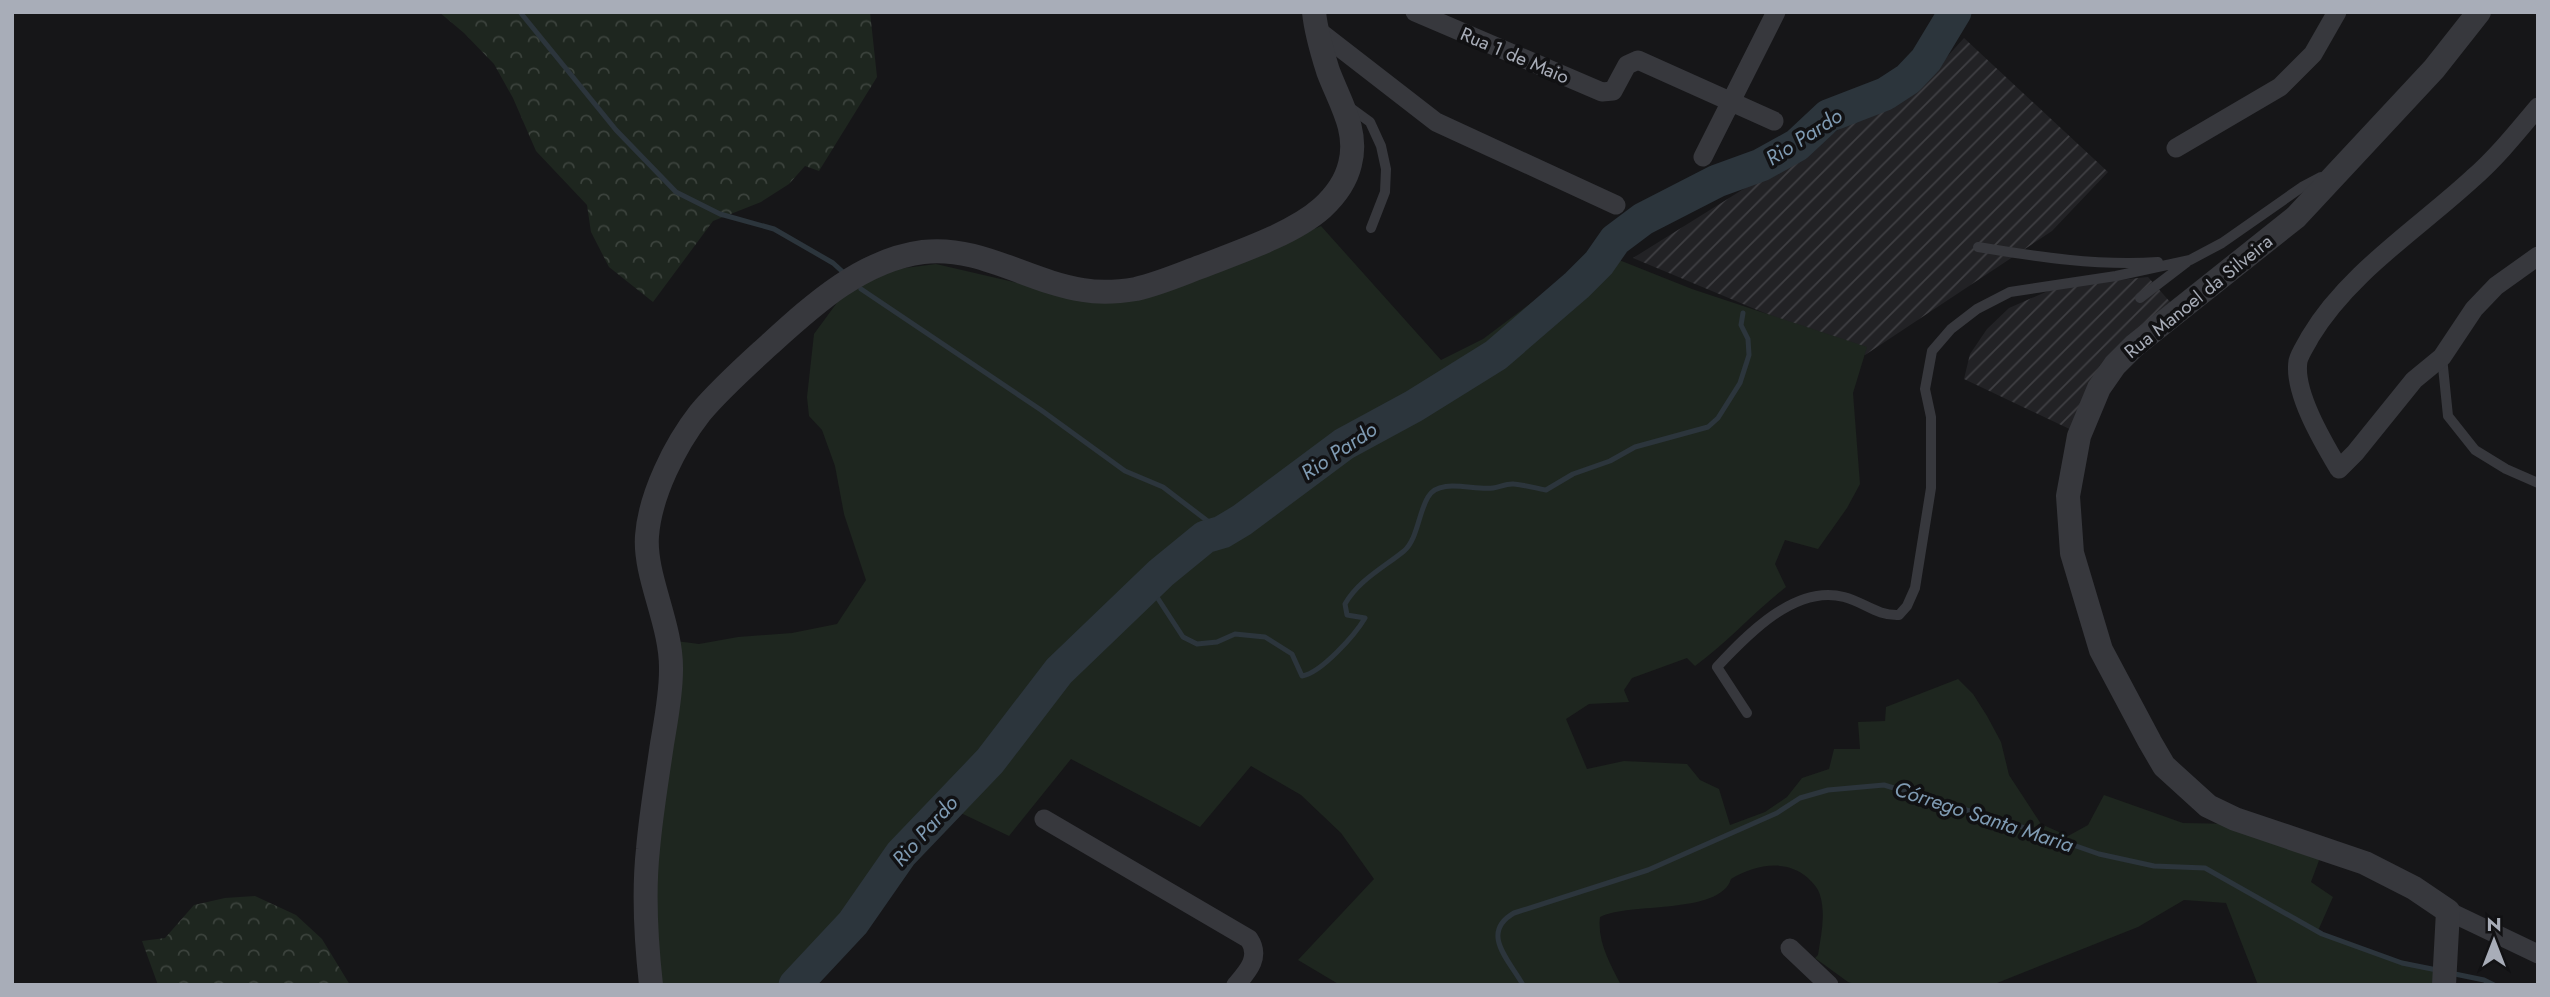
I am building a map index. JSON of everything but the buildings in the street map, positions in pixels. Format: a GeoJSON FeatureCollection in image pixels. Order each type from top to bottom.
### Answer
{"type":"FeatureCollection","features":[{"type":"Feature","properties":{"kind":"street","name":"Rua 1 de Maio"},"geometry":{"type":"LineString","coordinates":[[1415,12],[1602,92],[1610,92],[1616,88],[1627,65],[1638,60],[1730,102]]}},
{"type":"Feature","properties":{"kind":"street"},"geometry":{"type":"LineString","coordinates":[[1703,157],[1776,12]]}},
{"type":"Feature","properties":{"kind":"street"},"geometry":{"type":"LineString","coordinates":[[2176,148],[2280,87],[2313,54],[2337,12]]}},
{"type":"Feature","properties":{"kind":"street","name":"Rua Manoel da Silveira"},"geometry":{"type":"LineString","coordinates":[[2448,911],[2414,888],[2365,863],[2208,806],[2164,766],[2101,650],[2072,553],[2068,496],[2079,436],[2099,388],[2115,365],[2134,346],[2296,217],[2434,69],[2479,12]]}},
{"type":"Feature","properties":{"kind":"street"},"geometry":{"type":"LineString","coordinates":[[650,985],[645,930],[648,852],[672,668],[665,620],[650,567],[647,539],[655,495],[672,459],[699,415],[742,369],[797,320],[839,287],[874,266],[901,256],[928,252],[953,253],[997,263],[1056,284],[1111,292],[1137,289],[1164,280],[1241,251],[1303,222],[1323,207],[1341,185],[1350,164],[1353,143],[1350,125],[1328,69],[1315,21]]}},
{"type":"Feature","properties":{"kind":"street"},"geometry":{"type":"LineString","coordinates":[[1315,21],[1436,122],[1616,205]]}},
{"type":"Feature","properties":{"kind":"street"},"geometry":{"type":"LineString","coordinates":[[1730,102],[1774,121]]}},
{"type":"Feature","properties":{"kind":"street"},"geometry":{"type":"LineString","coordinates":[[2538,107],[2501,153],[2345,290],[2322,318],[2298,358],[2297,374],[2308,409],[2321,439],[2339,469],[2414,380],[2442,357],[2474,309],[2496,286],[2538,256]]}},
{"type":"Feature","properties":{"kind":"street"},"geometry":{"type":"LineString","coordinates":[[1044,818],[1249,939],[1254,945],[1255,956],[1251,966],[1236,985]]}},
{"type":"Feature","properties":{"kind":"street"},"geometry":{"type":"LineString","coordinates":[[2445,975],[2448,911],[2538,954]]}},
{"type":"Feature","properties":{"kind":"street"},"geometry":{"type":"LineString","coordinates":[[1790,948],[1829,985]]}},
{"type":"Feature","properties":{"kind":"lane"},"geometry":{"type":"LineString","coordinates":[[1341,101],[1370,122],[1381,146],[1386,169],[1385,192],[1371,228]]}},
{"type":"Feature","properties":{"kind":"lane"},"geometry":{"type":"LineString","coordinates":[[2140,298],[2190,260],[2222,243],[2302,187],[2341,167]]}},
{"type":"Feature","properties":{"kind":"lane"},"geometry":{"type":"LineString","coordinates":[[1978,247],[2049,259],[2132,263],[2190,260]]}},
{"type":"Feature","properties":{"kind":"lane"},"geometry":{"type":"LineString","coordinates":[[1747,713],[1717,667],[1771,615],[1822,595],[1854,599],[1887,616],[1899,615],[1907,606],[1917,577],[1931,488],[1931,417],[1925,389],[1932,351],[1951,329],[1977,309],[2010,292],[2116,276],[2190,260]]}},
{"type":"Feature","properties":{"kind":"lane"},"geometry":{"type":"LineString","coordinates":[[2442,357],[2448,416],[2475,450],[2506,469],[2538,483]]}},
{"type":"Feature","properties":{"kind":"shaded area"},"geometry":{"type":"Polygon","coordinates":[[[1964,38],[2108,172],[2052,231],[1865,355],[1633,258],[1936,69],[1964,38]]]}},
{"type":"Feature","properties":{"kind":"shaded area"},"geometry":{"type":"Polygon","coordinates":[[[2148,277],[2171,303],[2078,433],[1964,379],[1970,354],[1987,329],[2009,308],[2048,291],[2081,284],[2148,277]]]}},
{"type":"Feature","properties":{"kind":"green space"},"geometry":{"type":"Polygon","coordinates":[[[439,12],[870,12],[877,77],[819,171],[805,166],[789,184],[761,202],[713,221],[653,302],[609,267],[591,232],[587,205],[536,151],[513,98],[494,64],[439,12]]]}},
{"type":"Feature","properties":{"kind":"green space"},"geometry":{"type":"Polygon","coordinates":[[[1321,226],[1441,360],[1483,339],[1599,252],[1692,289],[1867,347],[1853,393],[1860,484],[1847,508],[1818,549],[1785,540],[1775,564],[1786,587],[1695,666],[1687,658],[1632,678],[1624,690],[1629,702],[1589,704],[1566,719],[1587,769],[1624,761],[1687,764],[1700,780],[1719,789],[1730,825],[1765,812],[1787,797],[1802,778],[1829,769],[1834,749],[1860,749],[1858,722],[1885,721],[1886,707],[1958,679],[1973,694],[1987,716],[2001,742],[2009,775],[2041,824],[2068,836],[2088,825],[2104,795],[2183,823],[2288,825],[2327,839],[2311,882],[2333,897],[2317,933],[2371,953],[2433,968],[2436,985],[2258,985],[2226,903],[2184,900],[2138,927],[1992,985],[1858,985],[1848,982],[1815,958],[1818,955],[1823,918],[1820,895],[1815,886],[1808,878],[1790,868],[1770,866],[1750,870],[1731,879],[1723,890],[1710,898],[1600,917],[1602,944],[1621,985],[1340,985],[1298,960],[1374,879],[1341,833],[1301,795],[1251,766],[1200,827],[1071,759],[1009,836],[942,804],[882,892],[796,985],[658,985],[649,873],[676,641],[699,644],[738,637],[792,633],[837,624],[866,580],[844,514],[835,466],[822,430],[809,416],[807,397],[814,334],[858,274],[936,264],[1096,301],[1175,288],[1321,226]]]}},
{"type":"Feature","properties":{"kind":"green space"},"geometry":{"type":"Polygon","coordinates":[[[255,896],[296,915],[322,939],[350,985],[158,985],[142,941],[165,938],[194,905],[225,898],[255,896]]]}},
{"type":"Feature","properties":{"kind":"waterway"},"geometry":{"type":"LineString","coordinates":[[520,12],[616,130],[676,192],[720,214],[774,229],[833,263],[845,274]]}},
{"type":"Feature","properties":{"kind":"waterway","name":"Rio Pardo"},"geometry":{"type":"LineString","coordinates":[[795,985],[853,923],[901,854],[990,761],[1059,671],[1161,573],[1205,537],[1222,532],[1242,520],[1344,444],[1414,406],[1496,355],[1577,285],[1599,263],[1615,240],[1643,219],[1717,181],[1761,165],[1797,145],[1828,116],[1885,94],[1908,79],[1926,60],[1955,12]]}},
{"type":"Feature","properties":{"kind":"waterway"},"geometry":{"type":"LineString","coordinates":[[861,289],[1041,410],[1125,471],[1163,487],[1222,532]]}},
{"type":"Feature","properties":{"kind":"waterway"},"geometry":{"type":"LineString","coordinates":[[1140,592],[1155,594],[1183,637],[1197,644],[1217,642],[1235,634],[1265,637],[1292,654],[1302,676],[1310,673],[1337,652],[1365,618],[1347,615],[1345,604],[1364,581],[1409,546],[1428,497],[1433,491],[1448,486],[1493,488],[1511,484],[1546,490],[1573,474],[1610,461],[1635,447],[1708,427],[1718,418],[1740,383],[1749,355],[1748,339],[1741,325],[1743,313]]}},
{"type":"Feature","properties":{"kind":"waterway","name":"Córrego Santa Maria"},"geometry":{"type":"LineString","coordinates":[[1523,985],[1505,957],[1498,938],[1504,921],[1514,913],[1648,870],[1777,813],[1800,798],[1828,790],[1884,785],[2019,826],[2099,854],[2154,866],[2205,868],[2322,934],[2402,963],[2437,970]]}},
{"type":"Feature","properties":{"kind":"waterway","name":"Córrego Santa Maria"},"geometry":{"type":"LineString","coordinates":[[2450,973],[2484,980],[2494,985]]}}]}
